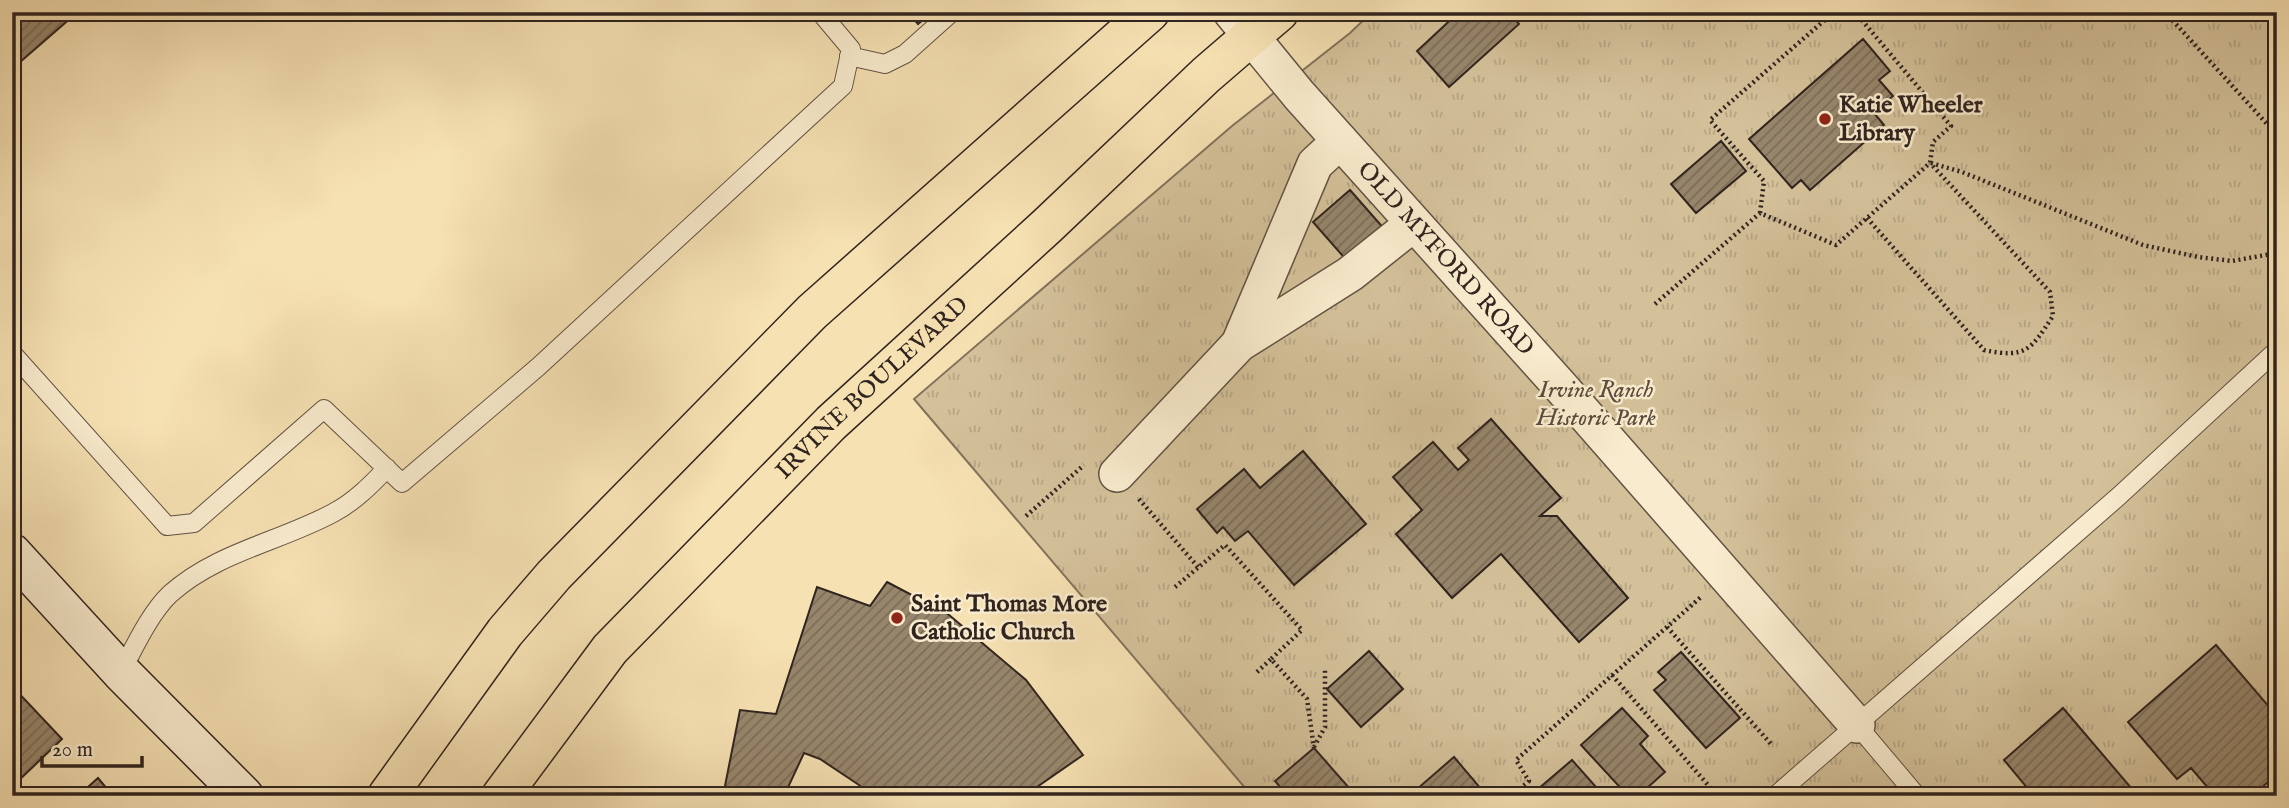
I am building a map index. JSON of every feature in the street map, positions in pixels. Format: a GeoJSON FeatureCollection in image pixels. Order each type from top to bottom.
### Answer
{"type":"FeatureCollection","features":[{"type":"Feature","properties":{"kind":"main road"},"geometry":{"type":"LineString","coordinates":[[387,796],[505,632],[573,556],[812,312],[1150,12]]}},
{"type":"Feature","properties":{"kind":"main road","name":"IRVINE BOULEVARD"},"geometry":{"type":"LineString","coordinates":[[501,796],[610,649],[831,423],[1253,20]]}},
{"type":"Feature","properties":{"kind":"street","name":"OLD MYFORD ROAD"},"geometry":{"type":"LineString","coordinates":[[1253,20],[1340,141],[1561,387],[1857,725]]}},
{"type":"Feature","properties":{"kind":"street"},"geometry":{"type":"LineString","coordinates":[[1239,344],[1315,164],[1340,141]]}},
{"type":"Feature","properties":{"kind":"street"},"geometry":{"type":"LineString","coordinates":[[1117,474],[1239,344],[1350,274],[1413,224]]}},
{"type":"Feature","properties":{"kind":"street"},"geometry":{"type":"LineString","coordinates":[[12,553],[121,672],[244,796]]}},
{"type":"Feature","properties":{"kind":"lane"},"geometry":{"type":"LineString","coordinates":[[12,353],[167,526],[194,523],[324,409],[402,482],[538,367],[843,86],[851,49],[820,12]]}},
{"type":"Feature","properties":{"kind":"lane"},"geometry":{"type":"LineString","coordinates":[[849,56],[885,65],[905,54],[951,12]]}},
{"type":"Feature","properties":{"kind":"lane"},"geometry":{"type":"LineString","coordinates":[[1775,796],[2119,496],[2277,350]]}},
{"type":"Feature","properties":{"kind":"lane"},"geometry":{"type":"LineString","coordinates":[[121,672],[146,626],[169,595],[209,567],[240,551],[336,512],[362,494],[387,468]]}},
{"type":"Feature","properties":{"kind":"lane"},"geometry":{"type":"LineString","coordinates":[[1857,725],[1917,796]]}},
{"type":"Feature","properties":{"kind":"path"},"geometry":{"type":"LineString","coordinates":[[1655,303],[1760,213],[1764,181],[1710,120],[1834,12]]}},
{"type":"Feature","properties":{"kind":"path"},"geometry":{"type":"LineString","coordinates":[[1760,213],[1836,245],[1930,163],[1933,142],[1951,126],[1855,12]]}},
{"type":"Feature","properties":{"kind":"path"},"geometry":{"type":"LineString","coordinates":[[2165,12],[2277,135]]}},
{"type":"Feature","properties":{"kind":"path"},"geometry":{"type":"LineString","coordinates":[[1867,218],[1984,351],[2010,355],[2034,345],[2053,316],[2050,292],[1930,163]]}},
{"type":"Feature","properties":{"kind":"path"},"geometry":{"type":"LineString","coordinates":[[1930,163],[1962,172],[2143,245],[2232,261],[2277,253]]}},
{"type":"Feature","properties":{"kind":"path"},"geometry":{"type":"LineString","coordinates":[[1026,516],[1098,452],[1198,567]]}},
{"type":"Feature","properties":{"kind":"path"},"geometry":{"type":"LineString","coordinates":[[1175,587],[1225,544],[1302,630],[1257,672]]}},
{"type":"Feature","properties":{"kind":"path"},"geometry":{"type":"LineString","coordinates":[[1511,796],[1529,780],[1516,760],[1726,575]]}},
{"type":"Feature","properties":{"kind":"path"},"geometry":{"type":"LineString","coordinates":[[1667,627],[1771,744]]}},
{"type":"Feature","properties":{"kind":"path"},"geometry":{"type":"LineString","coordinates":[[1271,659],[1307,699],[1314,748],[1325,727],[1325,669]]}},
{"type":"Feature","properties":{"kind":"path"},"geometry":{"type":"LineString","coordinates":[[1612,675],[1715,793]]}},
{"type":"Feature","properties":{"kind":"green space","name":"Irvine Ranch Historic Park"},"geometry":{"type":"Polygon","coordinates":[[[1372,12],[2277,12],[2277,796],[1252,796],[914,399],[1232,126],[1350,33],[1372,12]]]}},
{"type":"Feature","properties":{"kind":"building"},"geometry":{"type":"Polygon","coordinates":[[[12,12],[70,12],[73,16],[12,69],[12,12]]]}},
{"type":"Feature","properties":{"kind":"building"},"geometry":{"type":"Polygon","coordinates":[[[908,12],[932,12],[918,24],[908,12]]]}},
{"type":"Feature","properties":{"kind":"building"},"geometry":{"type":"Polygon","coordinates":[[[1459,12],[1509,12],[1519,24],[1449,87],[1417,51],[1459,12]]]}},
{"type":"Feature","properties":{"kind":"building","name":"Katie Wheeler Library"},"geometry":{"type":"Polygon","coordinates":[[[1863,39],[1890,71],[1879,80],[1893,96],[1874,113],[1884,125],[1810,190],[1801,180],[1792,188],[1749,139],[1863,39]]]}},
{"type":"Feature","properties":{"kind":"building"},"geometry":{"type":"Polygon","coordinates":[[[1721,141],[1746,171],[1696,213],[1671,184],[1721,141]]]}},
{"type":"Feature","properties":{"kind":"building"},"geometry":{"type":"Polygon","coordinates":[[[1350,190],[1386,231],[1349,263],[1313,222],[1350,190]]]}},
{"type":"Feature","properties":{"kind":"building"},"geometry":{"type":"Polygon","coordinates":[[[1491,419],[1561,498],[1540,516],[1557,516],[1628,598],[1579,642],[1501,554],[1452,598],[1396,534],[1422,510],[1393,477],[1433,442],[1458,470],[1469,460],[1458,448],[1491,419]]]}},
{"type":"Feature","properties":{"kind":"building"},"geometry":{"type":"Polygon","coordinates":[[[1303,451],[1366,524],[1294,585],[1248,531],[1235,541],[1223,527],[1217,533],[1197,509],[1244,469],[1260,488],[1303,451]]]}},
{"type":"Feature","properties":{"kind":"building"},"geometry":{"type":"Polygon","coordinates":[[[887,582],[948,614],[1026,680],[1083,755],[1024,796],[871,796],[820,759],[804,753],[784,796],[723,796],[740,710],[776,714],[817,587],[870,606],[887,582]]]}},
{"type":"Feature","properties":{"kind":"building"},"geometry":{"type":"Polygon","coordinates":[[[2216,645],[2277,716],[2277,774],[2252,796],[2215,796],[2191,768],[2177,779],[2128,722],[2216,645]]]}},
{"type":"Feature","properties":{"kind":"building"},"geometry":{"type":"Polygon","coordinates":[[[1369,651],[1403,689],[1361,727],[1327,689],[1369,651]]]}},
{"type":"Feature","properties":{"kind":"building"},"geometry":{"type":"Polygon","coordinates":[[[1681,652],[1740,718],[1706,748],[1654,690],[1666,680],[1658,672],[1681,652]]]}},
{"type":"Feature","properties":{"kind":"building"},"geometry":{"type":"Polygon","coordinates":[[[12,686],[62,739],[12,787],[12,686]]]}},
{"type":"Feature","properties":{"kind":"building"},"geometry":{"type":"Polygon","coordinates":[[[1622,708],[1648,736],[1640,744],[1665,772],[1638,796],[1628,796],[1581,745],[1622,708]]]}},
{"type":"Feature","properties":{"kind":"building"},"geometry":{"type":"Polygon","coordinates":[[[2063,708],[2138,796],[2034,796],[2004,760],[2063,708]]]}},
{"type":"Feature","properties":{"kind":"building"},"geometry":{"type":"Polygon","coordinates":[[[1314,748],[1350,789],[1342,796],[1288,796],[1275,781],[1314,748]]]}},
{"type":"Feature","properties":{"kind":"building"},"geometry":{"type":"Polygon","coordinates":[[[1454,757],[1487,796],[1409,796],[1454,757]]]}},
{"type":"Feature","properties":{"kind":"building"},"geometry":{"type":"Polygon","coordinates":[[[1572,760],[1604,796],[1531,796],[1531,795],[1572,760]]]}},
{"type":"Feature","properties":{"kind":"building"},"geometry":{"type":"Polygon","coordinates":[[[98,778],[113,796],[78,796],[98,778]]]}},
{"type":"Feature","properties":{"kind":"place","name":"Katie Wheeler Library"},"geometry":{"type":"Point","coordinates":[1825,119]}},
{"type":"Feature","properties":{"kind":"place","name":"Saint Thomas More Catholic Church"},"geometry":{"type":"Point","coordinates":[897,618]}}]}
